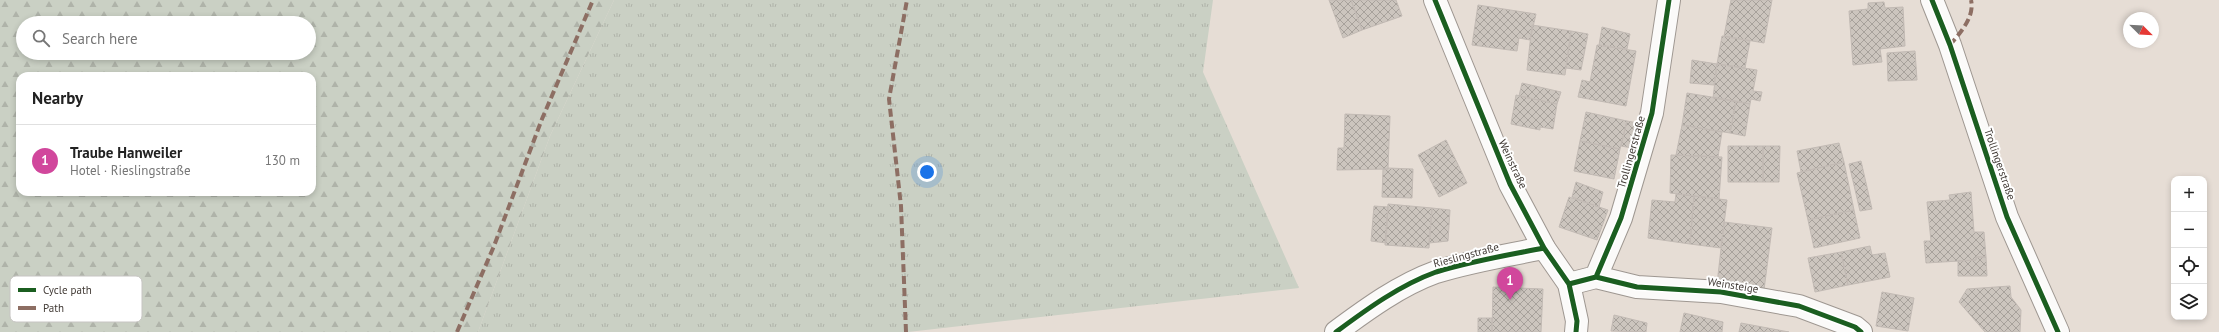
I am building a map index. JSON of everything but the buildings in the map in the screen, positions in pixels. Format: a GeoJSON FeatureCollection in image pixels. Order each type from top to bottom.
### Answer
{"type":"FeatureCollection","features":[{"type":"Feature","properties":{"kind":"street","name":"Weinstraße"},"geometry":{"type":"LineString","coordinates":[[1435,0],[1507,177],[1544,248],[1569,284],[1577,321],[1576,332]]}},
{"type":"Feature","properties":{"kind":"street","name":"Trollingerstraße"},"geometry":{"type":"LineString","coordinates":[[1596,277],[1621,218],[1650,121],[1669,0]]}},
{"type":"Feature","properties":{"kind":"street","name":"Trollingerstraße"},"geometry":{"type":"LineString","coordinates":[[1932,0],[1950,45],[2008,217],[2058,332]]}},
{"type":"Feature","properties":{"kind":"street","name":"Rieslingstraße"},"geometry":{"type":"LineString","coordinates":[[1336,332],[1388,295],[1435,272],[1491,258],[1544,248]]}},
{"type":"Feature","properties":{"kind":"street"},"geometry":{"type":"LineString","coordinates":[[1569,284],[1596,277]]}},
{"type":"Feature","properties":{"kind":"street","name":"Weinsteige"},"geometry":{"type":"LineString","coordinates":[[1596,277],[1637,287],[1721,292],[1798,306],[1855,327],[1861,332]]}},
{"type":"Feature","properties":{"kind":"green space"},"geometry":{"type":"Polygon","coordinates":[[[0,0],[614,0],[550,136],[478,332],[0,332],[0,0]]]}},
{"type":"Feature","properties":{"kind":"green space"},"geometry":{"type":"Polygon","coordinates":[[[614,0],[1213,0],[1203,72],[1299,288],[908,332],[478,332],[550,136],[614,0]]]}},
{"type":"Feature","properties":{"kind":"marked path"},"geometry":{"type":"LineString","coordinates":[[457,332],[494,246],[542,119],[593,0]]}},
{"type":"Feature","properties":{"kind":"marked path"},"geometry":{"type":"LineString","coordinates":[[906,332],[901,206],[889,99],[907,0]]}},
{"type":"Feature","properties":{"kind":"marked path"},"geometry":{"type":"LineString","coordinates":[[1950,45],[1969,19],[1972,6],[1971,0]]}},
{"type":"Feature","properties":{"kind":"cycle path"},"geometry":{"type":"LineString","coordinates":[[1435,0],[1510,184],[1544,248],[1569,284],[1577,321],[1576,332]]}},
{"type":"Feature","properties":{"kind":"cycle path"},"geometry":{"type":"LineString","coordinates":[[1569,284],[1596,277],[1621,218],[1652,113],[1669,0]]}},
{"type":"Feature","properties":{"kind":"cycle path"},"geometry":{"type":"LineString","coordinates":[[1932,0],[1950,45],[2007,217],[2058,332]]}},
{"type":"Feature","properties":{"kind":"cycle path"},"geometry":{"type":"LineString","coordinates":[[1336,332],[1384,298],[1423,277],[1436,272],[1490,258],[1544,248]]}},
{"type":"Feature","properties":{"kind":"cycle path"},"geometry":{"type":"LineString","coordinates":[[1596,277],[1637,287],[1721,292],[1799,306],[1855,327],[1861,332]]}},
{"type":"Feature","properties":{"kind":"place","name":"Traube Hanweiler"},"geometry":{"type":"Point","coordinates":[1510,300]}}]}
